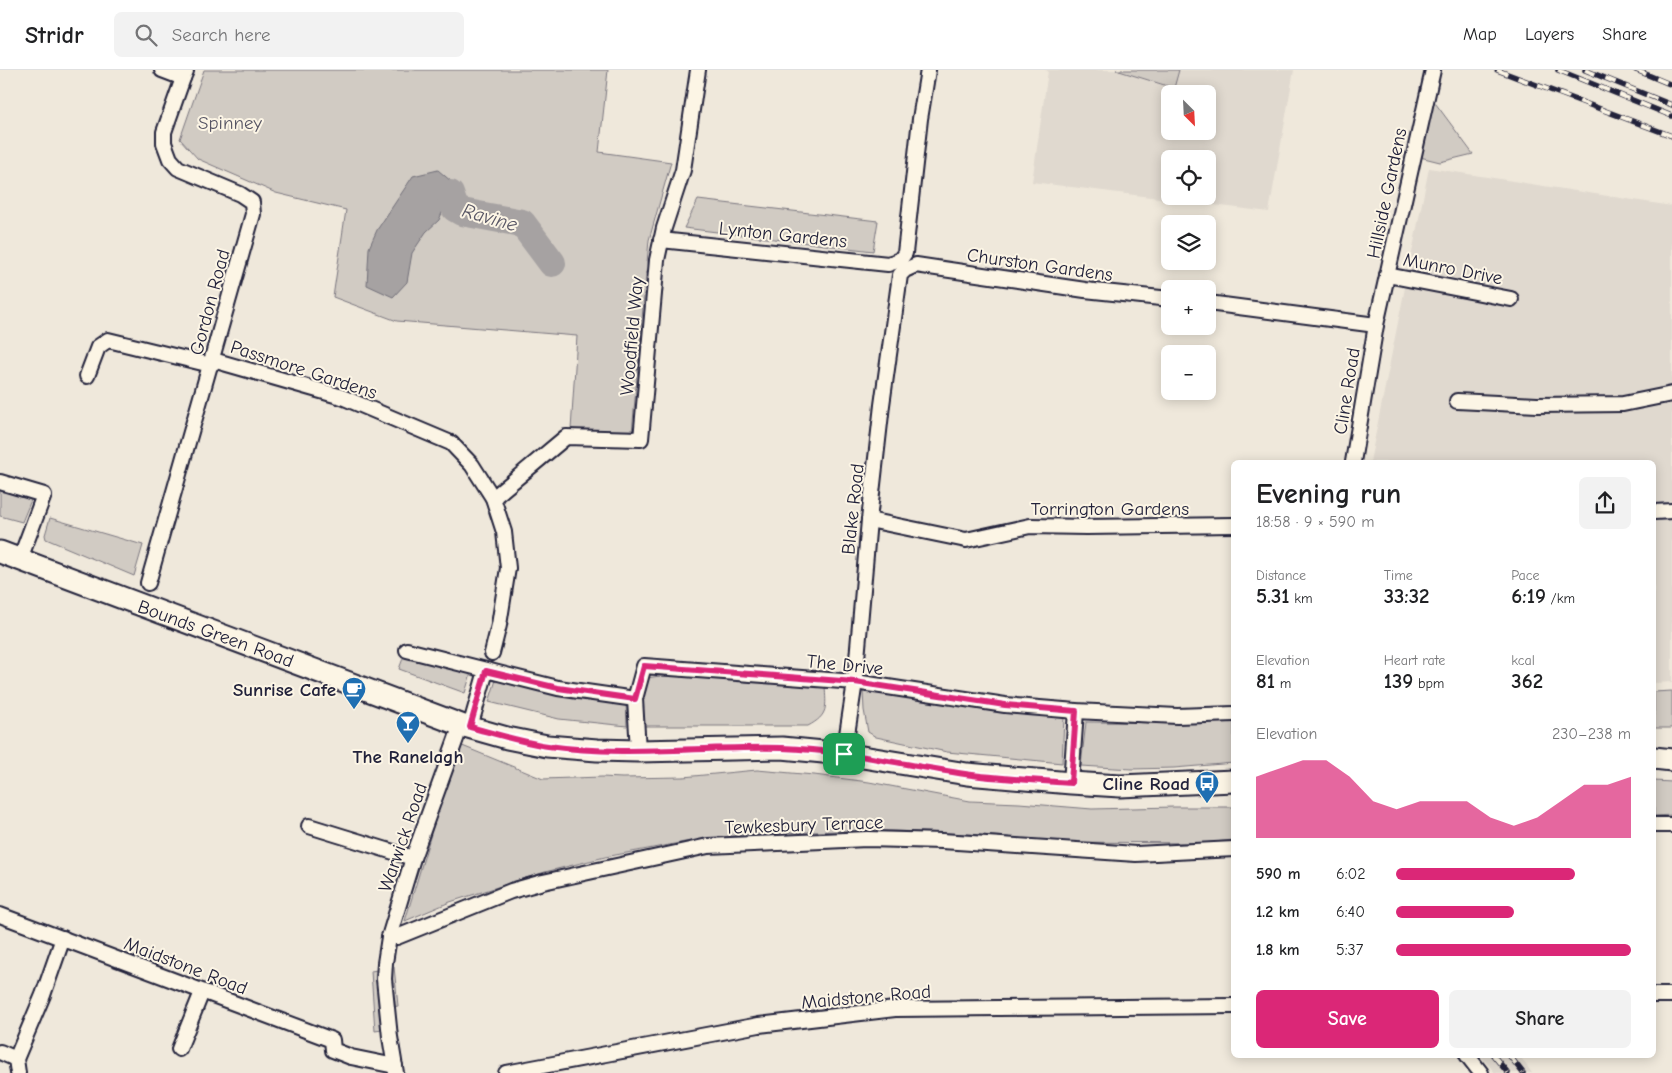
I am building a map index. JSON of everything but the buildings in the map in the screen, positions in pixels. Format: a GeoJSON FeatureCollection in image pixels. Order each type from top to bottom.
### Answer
{"type":"FeatureCollection","features":[{"type":"Feature","properties":{"kind":"main road","name":"Bounds Green Road"},"geometry":{"type":"LineString","coordinates":[[10,556],[466,726],[507,738],[547,746],[638,752],[782,748],[844,754],[967,774],[1120,786],[1231,781]]}},
{"type":"Feature","properties":{"kind":"main road"},"geometry":{"type":"LineString","coordinates":[[1656,758],[1672,760]]}},
{"type":"Feature","properties":{"kind":"street"},"geometry":{"type":"LineString","coordinates":[[162,70],[185,74]]}},
{"type":"Feature","properties":{"kind":"street","name":"Woodfield Way"},"geometry":{"type":"LineString","coordinates":[[492,498],[566,437],[641,439],[657,260],[661,240],[683,170],[698,70]]}},
{"type":"Feature","properties":{"kind":"street","name":"Blake Road"},"geometry":{"type":"LineString","coordinates":[[844,754],[855,682],[882,405],[900,275],[905,253],[920,119],[928,70]]}},
{"type":"Feature","properties":{"kind":"street","name":"Hillside Gardens"},"geometry":{"type":"LineString","coordinates":[[1376,325],[1432,70]]}},
{"type":"Feature","properties":{"kind":"street","name":"Gordon Road"},"geometry":{"type":"LineString","coordinates":[[148,583],[253,214],[252,202],[240,194],[178,168],[170,159],[164,143],[164,132],[185,74]]}},
{"type":"Feature","properties":{"kind":"street","name":"Lynton Gardens"},"geometry":{"type":"LineString","coordinates":[[661,240],[902,265]]}},
{"type":"Feature","properties":{"kind":"street","name":"Churston Gardens"},"geometry":{"type":"LineString","coordinates":[[902,265],[916,265],[1085,290],[1161,298]]}},
{"type":"Feature","properties":{"kind":"street","name":"Munro Drive"},"geometry":{"type":"LineString","coordinates":[[1387,275],[1511,299]]}},
{"type":"Feature","properties":{"kind":"street"},"geometry":{"type":"LineString","coordinates":[[1216,304],[1376,325]]}},
{"type":"Feature","properties":{"kind":"street","name":"Cline Road"},"geometry":{"type":"LineString","coordinates":[[1353,460],[1376,325]]}},
{"type":"Feature","properties":{"kind":"street","name":"Passmore Gardens"},"geometry":{"type":"LineString","coordinates":[[87,376],[98,347],[108,340],[212,362],[342,397],[451,443],[472,465],[492,498],[504,532],[508,568],[499,625],[492,653]]}},
{"type":"Feature","properties":{"kind":"street"},"geometry":{"type":"LineString","coordinates":[[1457,401],[1537,406],[1623,404],[1672,394]]}},
{"type":"Feature","properties":{"kind":"street"},"geometry":{"type":"LineString","coordinates":[[0,482],[44,495],[10,556]]}},
{"type":"Feature","properties":{"kind":"street"},"geometry":{"type":"LineString","coordinates":[[1656,512],[1672,511]]}},
{"type":"Feature","properties":{"kind":"street","name":"Torrington Gardens"},"geometry":{"type":"LineString","coordinates":[[870,520],[966,540],[1030,526],[1231,526]]}},
{"type":"Feature","properties":{"kind":"street"},"geometry":{"type":"LineString","coordinates":[[407,650],[558,688],[635,699]]}},
{"type":"Feature","properties":{"kind":"street","name":"The Drive"},"geometry":{"type":"LineString","coordinates":[[638,752],[635,699],[644,666],[855,682],[1005,705],[1076,711],[1178,716],[1231,714]]}},
{"type":"Feature","properties":{"kind":"street"},"geometry":{"type":"LineString","coordinates":[[466,726],[486,671]]}},
{"type":"Feature","properties":{"kind":"street"},"geometry":{"type":"LineString","coordinates":[[1071,783],[1076,711]]}},
{"type":"Feature","properties":{"kind":"street","name":"Warwick Road"},"geometry":{"type":"LineString","coordinates":[[396,1069],[390,1037],[384,979],[389,937],[413,858],[466,726]]}},
{"type":"Feature","properties":{"kind":"street"},"geometry":{"type":"LineString","coordinates":[[1656,825],[1672,825]]}},
{"type":"Feature","properties":{"kind":"street"},"geometry":{"type":"LineString","coordinates":[[309,826],[413,858]]}},
{"type":"Feature","properties":{"kind":"street","name":"Tewkesbury Terrace"},"geometry":{"type":"LineString","coordinates":[[389,937],[398,937],[511,891],[542,882],[708,846],[867,839],[942,841],[1136,854],[1231,848]]}},
{"type":"Feature","properties":{"kind":"street","name":"Maidstone Road"},"geometry":{"type":"LineString","coordinates":[[0,915],[332,1040],[333,1050],[351,1057],[396,1069]]}},
{"type":"Feature","properties":{"kind":"street"},"geometry":{"type":"LineString","coordinates":[[18,1073],[16,1059],[44,995],[62,938]]}},
{"type":"Feature","properties":{"kind":"street"},"geometry":{"type":"LineString","coordinates":[[179,1049],[202,992]]}},
{"type":"Feature","properties":{"kind":"street"},"geometry":{"type":"LineString","coordinates":[[1656,995],[1672,994]]}},
{"type":"Feature","properties":{"kind":"street","name":"Maidstone Road"},"geometry":{"type":"LineString","coordinates":[[506,1073],[760,1025],[895,1009],[1231,1006]]}},
{"type":"Feature","properties":{"kind":"street"},"geometry":{"type":"LineString","coordinates":[[0,1052],[16,1059]]}},
{"type":"Feature","properties":{"kind":"street"},"geometry":{"type":"LineString","coordinates":[[1469,1058],[1481,1073]]}},
{"type":"Feature","properties":{"kind":"shaded area"},"geometry":{"type":"Polygon","coordinates":[[[1045,70],[1116,70],[1164,85],[1161,85],[1161,140],[1216,140],[1216,85],[1174,85],[1179,70],[1294,70],[1269,212],[1214,205],[1216,205],[1216,150],[1161,150],[1161,198],[1032,182],[1048,71],[1045,70]]]}},
{"type":"Feature","properties":{"kind":"shaded area"},"geometry":{"type":"Polygon","coordinates":[[[1429,168],[1672,206],[1672,682],[1656,683],[1656,460],[1370,460],[1429,168]]]}},
{"type":"Feature","properties":{"kind":"shaded area"},"geometry":{"type":"Polygon","coordinates":[[[438,170],[452,182],[450,194],[439,220],[426,232],[412,253],[407,282],[393,297],[367,285],[369,248],[377,230],[413,176],[438,170]]]}},
{"type":"Feature","properties":{"kind":"shaded area"},"geometry":{"type":"Polygon","coordinates":[[[1482,1058],[1521,1058],[1532,1073],[1495,1073],[1482,1058]]]}},
{"type":"Feature","properties":{"kind":"green space","name":"Spinney"},"geometry":{"type":"Polygon","coordinates":[[[204,70],[608,70],[599,152],[671,162],[649,240],[632,433],[571,430],[577,336],[397,321],[333,297],[346,210],[276,193],[198,159],[180,139],[204,70]]]}},
{"type":"Feature","properties":{"kind":"green space"},"geometry":{"type":"Polygon","coordinates":[[[1116,70],[1179,70],[1175,85],[1164,85],[1116,70]]]}},
{"type":"Feature","properties":{"kind":"green space"},"geometry":{"type":"Polygon","coordinates":[[[1433,100],[1473,154],[1440,162],[1420,157],[1433,100]]]}},
{"type":"Feature","properties":{"kind":"green space"},"geometry":{"type":"Polygon","coordinates":[[[698,200],[878,221],[873,251],[684,228],[698,200]]]}},
{"type":"Feature","properties":{"kind":"green space"},"geometry":{"type":"Polygon","coordinates":[[[0,485],[33,495],[22,522],[0,516],[0,485]]]}},
{"type":"Feature","properties":{"kind":"green space"},"geometry":{"type":"Polygon","coordinates":[[[50,518],[143,545],[134,576],[46,539],[45,535],[50,518]]]}},
{"type":"Feature","properties":{"kind":"green space"},"geometry":{"type":"Polygon","coordinates":[[[405,653],[471,673],[465,693],[399,669],[405,653]]]}},
{"type":"Feature","properties":{"kind":"green space"},"geometry":{"type":"Polygon","coordinates":[[[695,676],[825,686],[826,705],[820,718],[808,726],[643,726],[643,702],[647,678],[695,676]]]}},
{"type":"Feature","properties":{"kind":"green space"},"geometry":{"type":"Polygon","coordinates":[[[496,680],[565,695],[626,704],[627,726],[559,719],[489,702],[496,680]]]}},
{"type":"Feature","properties":{"kind":"green space"},"geometry":{"type":"Polygon","coordinates":[[[863,691],[962,706],[1064,718],[1062,763],[947,752],[876,737],[868,732],[863,691]]]}},
{"type":"Feature","properties":{"kind":"green space"},"geometry":{"type":"Polygon","coordinates":[[[1672,691],[1672,728],[1656,728],[1656,692],[1672,691]]]}},
{"type":"Feature","properties":{"kind":"green space"},"geometry":{"type":"Polygon","coordinates":[[[1231,721],[1231,763],[1132,769],[1081,766],[1086,722],[1185,723],[1231,721]]]}},
{"type":"Feature","properties":{"kind":"green space"},"geometry":{"type":"Polygon","coordinates":[[[460,745],[543,779],[683,777],[757,770],[869,782],[970,801],[1092,809],[1231,807],[1231,840],[1203,843],[1064,842],[970,834],[870,830],[751,834],[690,841],[605,857],[545,872],[450,902],[405,921],[460,745]]]}},
{"type":"Feature","properties":{"kind":"green space"},"geometry":{"type":"Polygon","coordinates":[[[1656,781],[1672,782],[1672,815],[1656,816],[1656,781]]]}},
{"type":"Feature","properties":{"kind":"green space"},"geometry":{"type":"Polygon","coordinates":[[[394,967],[398,1006],[392,1007],[389,968],[394,967]]]}},
{"type":"Feature","properties":{"kind":"green space"},"geometry":{"type":"Polygon","coordinates":[[[377,970],[382,1030],[375,1031],[371,971],[377,970]]]}},
{"type":"Feature","properties":{"kind":"waterway","name":"Ravine"},"geometry":{"type":"LineString","coordinates":[[450,194],[455,208],[462,212],[522,223],[552,263]]}},
{"type":"Feature","properties":{"kind":"railway"},"geometry":{"type":"LineString","coordinates":[[1497,70],[1672,136]]}},
{"type":"Feature","properties":{"kind":"railway"},"geometry":{"type":"LineString","coordinates":[[1558,70],[1672,116]]}},
{"type":"Feature","properties":{"kind":"railway"},"geometry":{"type":"LineString","coordinates":[[1585,70],[1672,105]]}},
{"type":"Feature","properties":{"kind":"railway"},"geometry":{"type":"LineString","coordinates":[[1636,70],[1672,85]]}},
{"type":"Feature","properties":{"kind":"railway"},"geometry":{"type":"LineString","coordinates":[[1496,1058],[1508,1073]]}},
{"type":"Feature","properties":{"kind":"railway"},"geometry":{"type":"LineString","coordinates":[[1511,1058],[1523,1073]]}},
{"type":"Feature","properties":{"kind":"place","name":"Sunrise Cafe"},"geometry":{"type":"Point","coordinates":[354,710]}},
{"type":"Feature","properties":{"kind":"place","name":"The Ranelagh"},"geometry":{"type":"Point","coordinates":[408,744]}},
{"type":"Feature","properties":{"kind":"place","name":"Cline Road"},"geometry":{"type":"Point","coordinates":[1207,804]}},
{"type":"Feature","properties":{"kind":"route"},"geometry":{"type":"LineString","coordinates":[[644,666],[855,682],[1005,705],[1076,711],[1071,783],[967,774],[844,754],[782,748],[638,752],[597,750],[547,746],[507,738],[470,727],[486,671],[558,688],[635,699],[644,666]]}}]}
